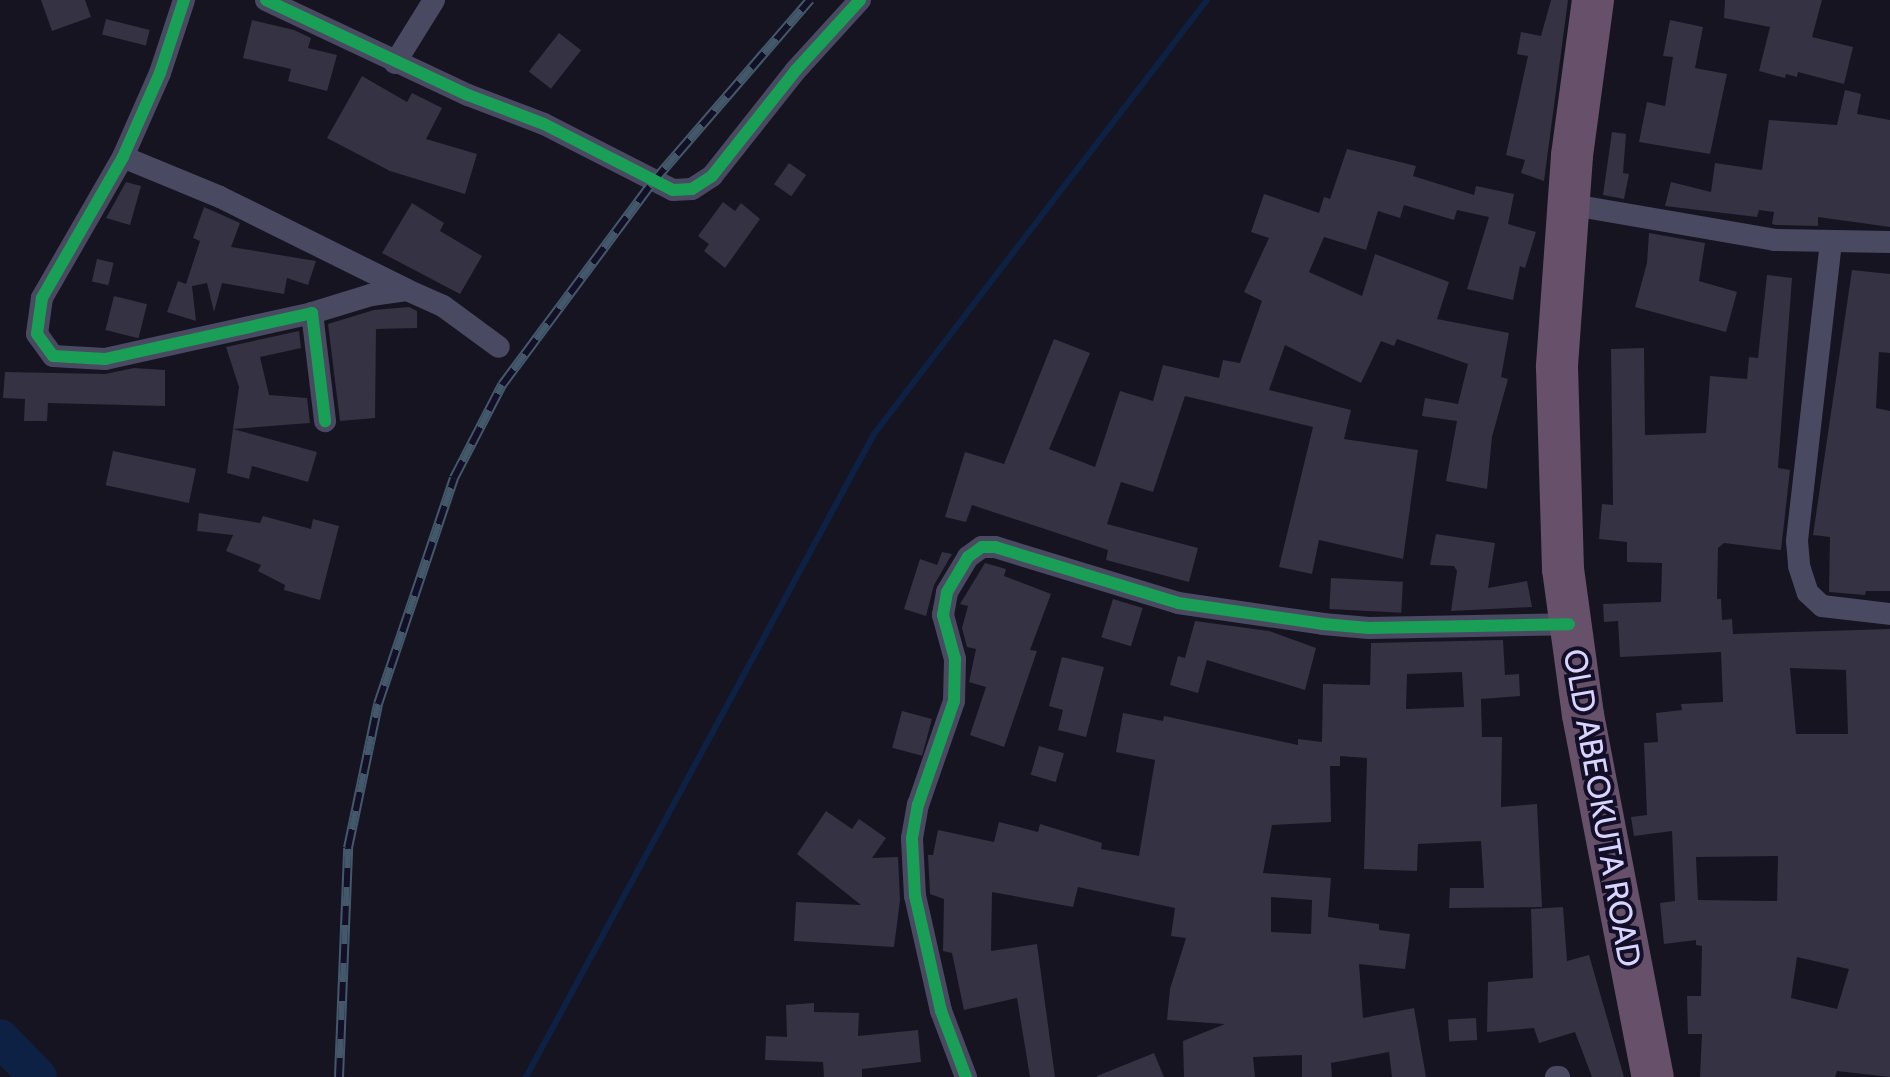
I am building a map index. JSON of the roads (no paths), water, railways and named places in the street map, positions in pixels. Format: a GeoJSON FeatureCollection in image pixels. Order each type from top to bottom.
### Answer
{"type":"FeatureCollection","features":[{"type":"Feature","properties":{"kind":"highway","name":"OLD ABEOKUTA ROAD"},"geometry":{"type":"LineString","coordinates":[[1592,0],[1567,204],[1557,366],[1569,624],[1653,1077]]}},
{"type":"Feature","properties":{"kind":"street"},"geometry":{"type":"LineString","coordinates":[[184,0],[160,74],[123,157],[42,298],[37,334],[53,356],[105,358],[312,314],[370,295],[406,290]]}},
{"type":"Feature","properties":{"kind":"street"},"geometry":{"type":"LineString","coordinates":[[266,0],[395,63],[544,124],[652,183],[673,190],[692,189],[729,157],[796,70],[860,0]]}},
{"type":"Feature","properties":{"kind":"street"},"geometry":{"type":"LineString","coordinates":[[395,63],[434,0]]}},
{"type":"Feature","properties":{"kind":"street"},"geometry":{"type":"LineString","coordinates":[[123,157],[220,196],[443,306],[500,347]]}},
{"type":"Feature","properties":{"kind":"street"},"geometry":{"type":"LineString","coordinates":[[1567,204],[1774,240],[1890,242]]}},
{"type":"Feature","properties":{"kind":"street"},"geometry":{"type":"LineString","coordinates":[[1831,242],[1797,540],[1799,566],[1808,594],[1822,606],[1890,614]]}},
{"type":"Feature","properties":{"kind":"street"},"geometry":{"type":"LineString","coordinates":[[312,314],[324,420]]}},
{"type":"Feature","properties":{"kind":"street"},"geometry":{"type":"LineString","coordinates":[[967,1074],[941,1011],[915,896],[912,838],[918,805],[954,701],[955,659],[943,615],[947,592],[968,557],[982,548],[995,547],[1178,603],[1323,624],[1369,628],[1569,624]]}},
{"type":"Feature","properties":{"kind":"waterway"},"geometry":{"type":"LineString","coordinates":[[526,1077],[874,434],[1207,0]]}},
{"type":"Feature","properties":{"kind":"waterway"},"geometry":{"type":"LineString","coordinates":[[0,1038],[38,1077]]}},
{"type":"Feature","properties":{"kind":"railway"},"geometry":{"type":"LineString","coordinates":[[339,1077],[348,848],[378,704],[454,478],[502,385],[652,183],[810,0]]}}]}
